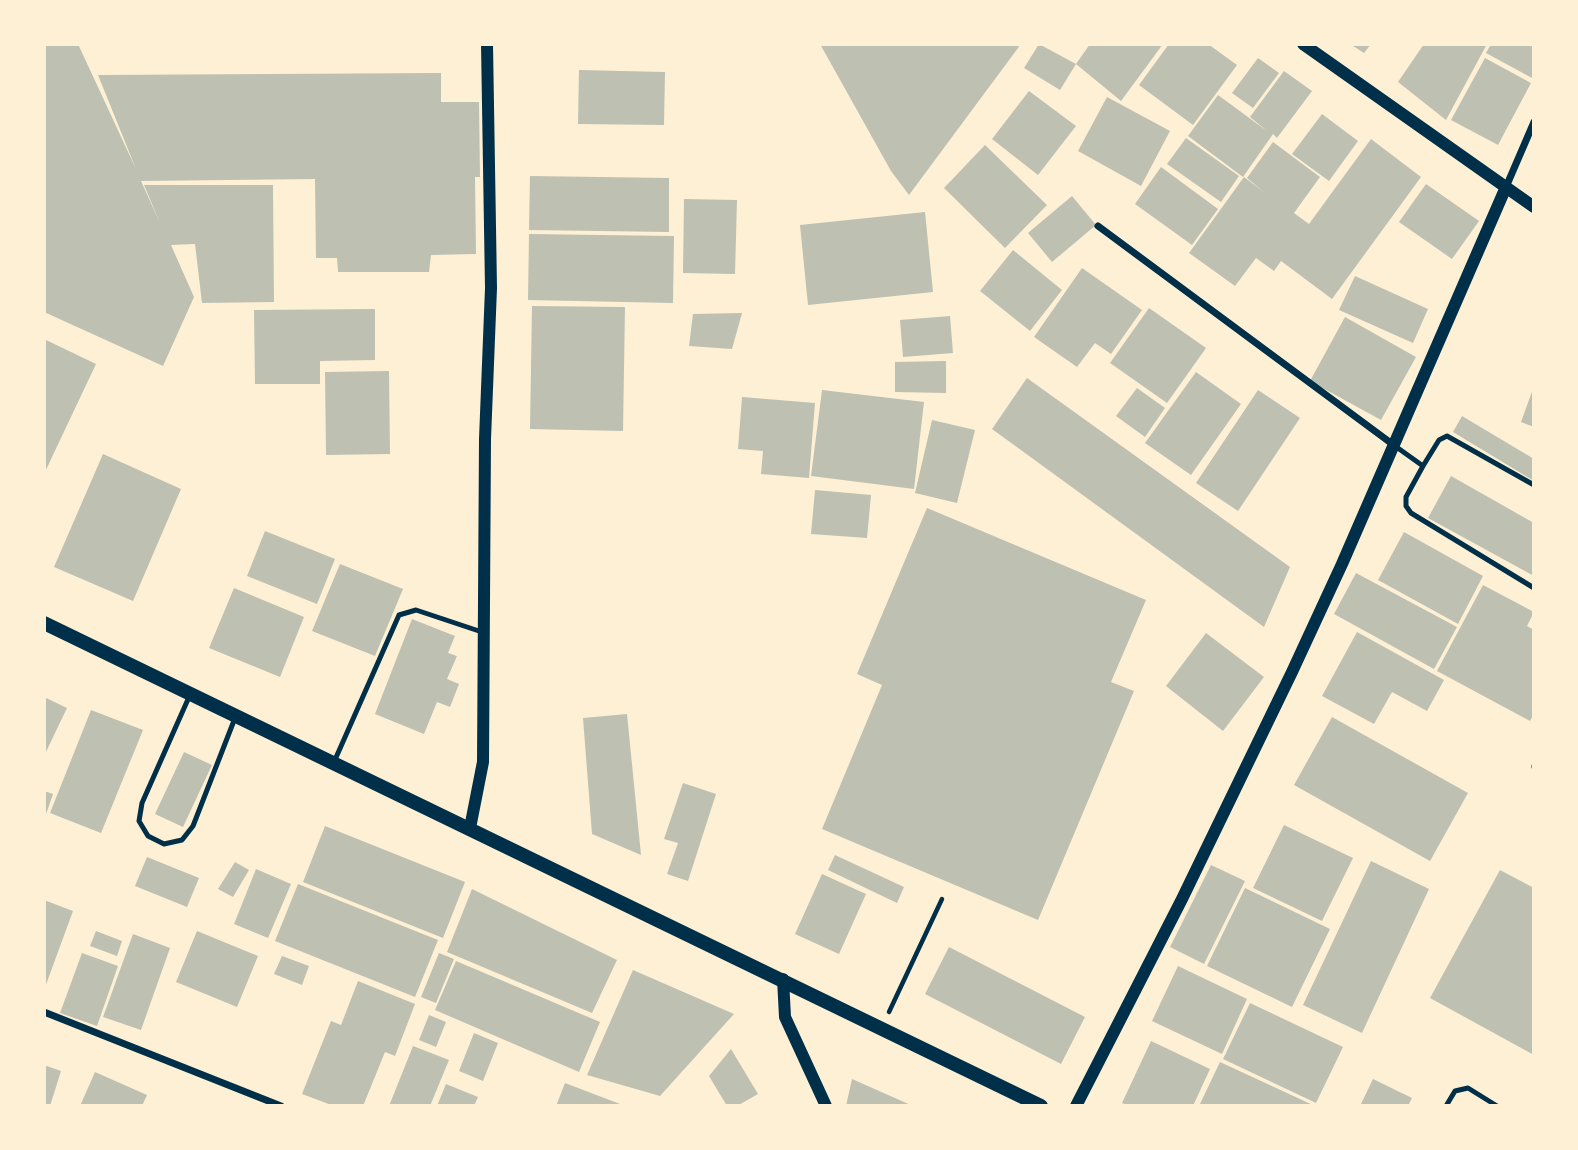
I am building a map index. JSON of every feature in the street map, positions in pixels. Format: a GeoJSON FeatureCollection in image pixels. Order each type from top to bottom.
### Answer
{"type":"FeatureCollection","features":[{"type":"Feature","properties":{"kind":"main road"},"geometry":{"type":"LineString","coordinates":[[44,623],[1041,1106]]}},
{"type":"Feature","properties":{"kind":"street"},"geometry":{"type":"LineString","coordinates":[[470,828],[483,762],[485,439],[491,288],[486,44]]}},
{"type":"Feature","properties":{"kind":"street"},"geometry":{"type":"LineString","coordinates":[[1303,44],[1534,207]]}},
{"type":"Feature","properties":{"kind":"street"},"geometry":{"type":"LineString","coordinates":[[1076,1106],[1182,899],[1292,672],[1395,446],[1534,122]]}},
{"type":"Feature","properties":{"kind":"street"},"geometry":{"type":"LineString","coordinates":[[1098,226],[1395,446]]}},
{"type":"Feature","properties":{"kind":"street"},"geometry":{"type":"LineString","coordinates":[[783,979],[785,1017],[826,1106]]}},
{"type":"Feature","properties":{"kind":"street"},"geometry":{"type":"LineString","coordinates":[[44,1012],[281,1106]]}},
{"type":"Feature","properties":{"kind":"lane"},"geometry":{"type":"LineString","coordinates":[[1534,485],[1447,436],[1439,440],[1406,497],[1406,506],[1411,513],[1534,588]]}},
{"type":"Feature","properties":{"kind":"lane"},"geometry":{"type":"LineString","coordinates":[[1395,446],[1423,466]]}},
{"type":"Feature","properties":{"kind":"lane"},"geometry":{"type":"LineString","coordinates":[[334,762],[399,615],[416,610],[485,633]]}},
{"type":"Feature","properties":{"kind":"lane"},"geometry":{"type":"LineString","coordinates":[[190,694],[142,803],[139,821],[148,836],[164,844],[182,840],[193,826],[237,715]]}},
{"type":"Feature","properties":{"kind":"lane"},"geometry":{"type":"LineString","coordinates":[[1447,1106],[1455,1091],[1468,1088],[1497,1106]]}},
{"type":"Feature","properties":{"kind":"path"},"geometry":{"type":"LineString","coordinates":[[898,992],[943,899]]}},
{"type":"Feature","properties":{"kind":"building"},"geometry":{"type":"Polygon","coordinates":[[[44,44],[78,44],[136,169],[98,75],[441,73],[441,102],[479,102],[480,177],[475,177],[476,254],[431,255],[429,272],[338,272],[337,258],[316,258],[315,179],[141,181],[160,223],[144,185],[273,185],[274,302],[202,303],[195,244],[171,245],[194,297],[163,366],[44,312],[44,44]]]}},
{"type":"Feature","properties":{"kind":"building"},"geometry":{"type":"Polygon","coordinates":[[[820,44],[1021,44],[909,195],[891,171],[820,44]]]}},
{"type":"Feature","properties":{"kind":"building"},"geometry":{"type":"Polygon","coordinates":[[[1039,44],[1076,64],[1060,90],[1024,68],[1039,44]]]}},
{"type":"Feature","properties":{"kind":"building"},"geometry":{"type":"Polygon","coordinates":[[[1090,44],[1163,44],[1121,101],[1076,64],[1090,44]]]}},
{"type":"Feature","properties":{"kind":"building"},"geometry":{"type":"Polygon","coordinates":[[[1169,44],[1208,44],[1237,65],[1193,125],[1139,85],[1169,44]]]}},
{"type":"Feature","properties":{"kind":"building"},"geometry":{"type":"Polygon","coordinates":[[[1350,44],[1371,44],[1364,53],[1350,44]]]}},
{"type":"Feature","properties":{"kind":"building"},"geometry":{"type":"Polygon","coordinates":[[[1424,44],[1487,44],[1446,120],[1398,82],[1424,44]]]}},
{"type":"Feature","properties":{"kind":"building"},"geometry":{"type":"Polygon","coordinates":[[[1491,44],[1534,44],[1532,78],[1486,53],[1491,44]]]}},
{"type":"Feature","properties":{"kind":"building"},"geometry":{"type":"Polygon","coordinates":[[[1258,58],[1279,73],[1253,108],[1232,93],[1258,58]]]}},
{"type":"Feature","properties":{"kind":"building"},"geometry":{"type":"Polygon","coordinates":[[[1485,58],[1531,83],[1498,145],[1451,120],[1485,58]]]}},
{"type":"Feature","properties":{"kind":"building"},"geometry":{"type":"Polygon","coordinates":[[[579,70],[665,72],[664,125],[578,124],[579,70]]]}},
{"type":"Feature","properties":{"kind":"building"},"geometry":{"type":"Polygon","coordinates":[[[1284,71],[1312,91],[1277,138],[1273,134],[1243,177],[1188,136],[1218,95],[1267,131],[1250,117],[1284,71]]]}},
{"type":"Feature","properties":{"kind":"building"},"geometry":{"type":"Polygon","coordinates":[[[1029,91],[1076,126],[1038,175],[992,139],[1029,91]]]}},
{"type":"Feature","properties":{"kind":"building"},"geometry":{"type":"Polygon","coordinates":[[[1107,97],[1170,131],[1141,186],[1078,151],[1107,97]]]}},
{"type":"Feature","properties":{"kind":"building"},"geometry":{"type":"Polygon","coordinates":[[[1322,114],[1358,141],[1329,181],[1292,154],[1322,114]]]}},
{"type":"Feature","properties":{"kind":"building"},"geometry":{"type":"Polygon","coordinates":[[[1186,138],[1239,176],[1221,202],[1167,164],[1186,138]]]}},
{"type":"Feature","properties":{"kind":"building"},"geometry":{"type":"Polygon","coordinates":[[[1371,139],[1421,177],[1332,299],[1281,261],[1274,271],[1256,258],[1235,286],[1189,253],[1244,177],[1264,192],[1247,178],[1273,142],[1320,177],[1294,213],[1309,224],[1371,139]]]}},
{"type":"Feature","properties":{"kind":"building"},"geometry":{"type":"Polygon","coordinates":[[[985,145],[1047,205],[1005,248],[944,188],[985,145]]]}},
{"type":"Feature","properties":{"kind":"building"},"geometry":{"type":"Polygon","coordinates":[[[1161,167],[1218,209],[1192,245],[1135,204],[1161,167]]]}},
{"type":"Feature","properties":{"kind":"building"},"geometry":{"type":"Polygon","coordinates":[[[530,176],[669,178],[669,232],[529,230],[530,176]]]}},
{"type":"Feature","properties":{"kind":"building"},"geometry":{"type":"Polygon","coordinates":[[[1426,184],[1479,221],[1452,259],[1399,222],[1426,184]]]}},
{"type":"Feature","properties":{"kind":"building"},"geometry":{"type":"Polygon","coordinates":[[[1072,196],[1096,225],[1052,262],[1028,233],[1072,196]]]}},
{"type":"Feature","properties":{"kind":"building"},"geometry":{"type":"Polygon","coordinates":[[[684,199],[737,200],[735,274],[683,273],[684,199]]]}},
{"type":"Feature","properties":{"kind":"building"},"geometry":{"type":"Polygon","coordinates":[[[925,212],[933,292],[808,305],[800,225],[925,212]]]}},
{"type":"Feature","properties":{"kind":"building"},"geometry":{"type":"Polygon","coordinates":[[[529,234],[674,236],[673,303],[528,300],[529,234]]]}},
{"type":"Feature","properties":{"kind":"building"},"geometry":{"type":"Polygon","coordinates":[[[1013,250],[1062,290],[1030,331],[980,291],[1013,250]]]}},
{"type":"Feature","properties":{"kind":"building"},"geometry":{"type":"Polygon","coordinates":[[[1082,268],[1142,310],[1111,354],[1095,343],[1077,367],[1034,337],[1082,268]]]}},
{"type":"Feature","properties":{"kind":"building"},"geometry":{"type":"Polygon","coordinates":[[[1355,276],[1428,309],[1413,343],[1339,310],[1355,276]]]}},
{"type":"Feature","properties":{"kind":"building"},"geometry":{"type":"Polygon","coordinates":[[[532,306],[625,307],[623,431],[530,429],[532,306]]]}},
{"type":"Feature","properties":{"kind":"building"},"geometry":{"type":"Polygon","coordinates":[[[1149,308],[1206,348],[1167,403],[1110,363],[1149,308]]]}},
{"type":"Feature","properties":{"kind":"building"},"geometry":{"type":"Polygon","coordinates":[[[375,309],[375,360],[320,361],[320,384],[255,384],[254,310],[375,309]]]}},
{"type":"Feature","properties":{"kind":"building"},"geometry":{"type":"Polygon","coordinates":[[[742,313],[732,349],[689,346],[693,314],[742,313]]]}},
{"type":"Feature","properties":{"kind":"building"},"geometry":{"type":"Polygon","coordinates":[[[950,316],[953,353],[903,357],[900,320],[950,316]]]}},
{"type":"Feature","properties":{"kind":"building"},"geometry":{"type":"Polygon","coordinates":[[[1345,317],[1416,357],[1381,420],[1310,381],[1345,317]]]}},
{"type":"Feature","properties":{"kind":"building"},"geometry":{"type":"Polygon","coordinates":[[[44,339],[96,364],[44,474],[44,339]]]}},
{"type":"Feature","properties":{"kind":"building"},"geometry":{"type":"Polygon","coordinates":[[[946,361],[946,393],[895,392],[895,362],[946,361]]]}},
{"type":"Feature","properties":{"kind":"building"},"geometry":{"type":"Polygon","coordinates":[[[389,371],[390,454],[326,455],[325,372],[389,371]]]}},
{"type":"Feature","properties":{"kind":"building"},"geometry":{"type":"Polygon","coordinates":[[[1196,372],[1241,404],[1191,475],[1145,443],[1196,372]]]}},
{"type":"Feature","properties":{"kind":"building"},"geometry":{"type":"Polygon","coordinates":[[[1027,378],[1290,567],[1264,627],[992,429],[1027,378]]]}},
{"type":"Feature","properties":{"kind":"building"},"geometry":{"type":"Polygon","coordinates":[[[1534,386],[1534,427],[1521,422],[1534,386]]]}},
{"type":"Feature","properties":{"kind":"building"},"geometry":{"type":"Polygon","coordinates":[[[1137,388],[1165,408],[1145,437],[1116,416],[1137,388]]]}},
{"type":"Feature","properties":{"kind":"building"},"geometry":{"type":"Polygon","coordinates":[[[822,390],[924,402],[914,489],[811,476],[822,390]]]}},
{"type":"Feature","properties":{"kind":"building"},"geometry":{"type":"Polygon","coordinates":[[[1258,390],[1300,418],[1238,511],[1196,483],[1258,390]]]}},
{"type":"Feature","properties":{"kind":"building"},"geometry":{"type":"Polygon","coordinates":[[[742,397],[815,403],[809,478],[761,474],[763,451],[738,449],[742,397]]]}},
{"type":"Feature","properties":{"kind":"building"},"geometry":{"type":"Polygon","coordinates":[[[1462,416],[1534,459],[1534,481],[1453,432],[1462,416]]]}},
{"type":"Feature","properties":{"kind":"building"},"geometry":{"type":"Polygon","coordinates":[[[932,420],[975,430],[957,503],[915,493],[932,420]]]}},
{"type":"Feature","properties":{"kind":"building"},"geometry":{"type":"Polygon","coordinates":[[[103,454],[181,489],[133,601],[54,567],[103,454]]]}},
{"type":"Feature","properties":{"kind":"building"},"geometry":{"type":"Polygon","coordinates":[[[1451,476],[1534,523],[1534,576],[1428,518],[1451,476]]]}},
{"type":"Feature","properties":{"kind":"building"},"geometry":{"type":"Polygon","coordinates":[[[815,490],[871,495],[867,538],[811,534],[815,490]]]}},
{"type":"Feature","properties":{"kind":"building"},"geometry":{"type":"Polygon","coordinates":[[[927,508],[1146,600],[1111,682],[1134,691],[1038,920],[822,829],[882,685],[857,674],[927,508]]]}},
{"type":"Feature","properties":{"kind":"building"},"geometry":{"type":"Polygon","coordinates":[[[265,531],[335,559],[317,604],[247,576],[265,531]]]}},
{"type":"Feature","properties":{"kind":"building"},"geometry":{"type":"Polygon","coordinates":[[[1404,532],[1483,576],[1458,624],[1378,580],[1404,532]]]}},
{"type":"Feature","properties":{"kind":"building"},"geometry":{"type":"Polygon","coordinates":[[[340,564],[403,589],[375,656],[312,631],[340,564]]]}},
{"type":"Feature","properties":{"kind":"building"},"geometry":{"type":"Polygon","coordinates":[[[1356,573],[1457,627],[1434,669],[1334,614],[1356,573]]]}},
{"type":"Feature","properties":{"kind":"building"},"geometry":{"type":"Polygon","coordinates":[[[1483,585],[1534,612],[1527,626],[1534,630],[1534,714],[1530,721],[1437,671],[1483,585]]]}},
{"type":"Feature","properties":{"kind":"building"},"geometry":{"type":"Polygon","coordinates":[[[234,588],[304,617],[280,677],[209,648],[234,588]]]}},
{"type":"Feature","properties":{"kind":"building"},"geometry":{"type":"Polygon","coordinates":[[[412,619],[455,636],[448,653],[457,656],[447,679],[459,684],[450,707],[437,702],[424,734],[375,714],[412,619]]]}},
{"type":"Feature","properties":{"kind":"building"},"geometry":{"type":"Polygon","coordinates":[[[1357,632],[1444,680],[1427,711],[1392,692],[1374,724],[1322,696],[1357,632]]]}},
{"type":"Feature","properties":{"kind":"building"},"geometry":{"type":"Polygon","coordinates":[[[1206,633],[1264,677],[1223,731],[1166,686],[1206,633]]]}},
{"type":"Feature","properties":{"kind":"building"},"geometry":{"type":"Polygon","coordinates":[[[44,697],[67,708],[44,756],[44,697]]]}},
{"type":"Feature","properties":{"kind":"building"},"geometry":{"type":"Polygon","coordinates":[[[91,710],[143,730],[101,833],[50,813],[91,710]]]}},
{"type":"Feature","properties":{"kind":"building"},"geometry":{"type":"Polygon","coordinates":[[[627,714],[641,855],[592,834],[583,718],[627,714]]]}},
{"type":"Feature","properties":{"kind":"building"},"geometry":{"type":"Polygon","coordinates":[[[1332,717],[1468,793],[1430,861],[1294,785],[1332,717]]]}},
{"type":"Feature","properties":{"kind":"building"},"geometry":{"type":"Polygon","coordinates":[[[184,752],[212,765],[183,827],[155,814],[184,752]]]}},
{"type":"Feature","properties":{"kind":"building"},"geometry":{"type":"Polygon","coordinates":[[[683,783],[716,794],[688,881],[667,874],[678,843],[664,839],[683,783]]]}},
{"type":"Feature","properties":{"kind":"building"},"geometry":{"type":"Polygon","coordinates":[[[44,791],[53,794],[44,820],[44,791]]]}},
{"type":"Feature","properties":{"kind":"building"},"geometry":{"type":"Polygon","coordinates":[[[1284,825],[1353,858],[1322,921],[1253,888],[1284,825]]]}},
{"type":"Feature","properties":{"kind":"building"},"geometry":{"type":"Polygon","coordinates":[[[325,826],[465,882],[443,938],[303,882],[325,826]]]}},
{"type":"Feature","properties":{"kind":"building"},"geometry":{"type":"Polygon","coordinates":[[[835,855],[904,887],[897,903],[828,870],[835,855]]]}},
{"type":"Feature","properties":{"kind":"building"},"geometry":{"type":"Polygon","coordinates":[[[147,857],[199,878],[187,907],[135,886],[147,857]]]}},
{"type":"Feature","properties":{"kind":"building"},"geometry":{"type":"Polygon","coordinates":[[[1371,861],[1429,889],[1362,1033],[1303,1005],[1371,861]]]}},
{"type":"Feature","properties":{"kind":"building"},"geometry":{"type":"Polygon","coordinates":[[[235,862],[249,870],[233,897],[218,889],[235,862]]]}},
{"type":"Feature","properties":{"kind":"building"},"geometry":{"type":"Polygon","coordinates":[[[1211,865],[1245,881],[1204,964],[1170,947],[1211,865]]]}},
{"type":"Feature","properties":{"kind":"building"},"geometry":{"type":"Polygon","coordinates":[[[256,869],[291,884],[268,938],[234,924],[256,869]]]}},
{"type":"Feature","properties":{"kind":"building"},"geometry":{"type":"Polygon","coordinates":[[[1500,870],[1534,888],[1534,1055],[1430,998],[1500,870]]]}},
{"type":"Feature","properties":{"kind":"building"},"geometry":{"type":"Polygon","coordinates":[[[822,874],[866,894],[839,954],[795,934],[822,874]]]}},
{"type":"Feature","properties":{"kind":"building"},"geometry":{"type":"Polygon","coordinates":[[[298,884],[438,940],[415,997],[275,941],[298,884]]]}},
{"type":"Feature","properties":{"kind":"building"},"geometry":{"type":"Polygon","coordinates":[[[1245,888],[1330,929],[1292,1007],[1207,966],[1245,888]]]}},
{"type":"Feature","properties":{"kind":"building"},"geometry":{"type":"Polygon","coordinates":[[[472,889],[617,960],[592,1013],[447,952],[472,889]]]}},
{"type":"Feature","properties":{"kind":"building"},"geometry":{"type":"Polygon","coordinates":[[[44,900],[73,911],[44,990],[44,900]]]}},
{"type":"Feature","properties":{"kind":"building"},"geometry":{"type":"Polygon","coordinates":[[[96,931],[122,941],[117,956],[90,946],[96,931]]]}},
{"type":"Feature","properties":{"kind":"building"},"geometry":{"type":"Polygon","coordinates":[[[197,931],[258,956],[237,1007],[176,982],[197,931]]]}},
{"type":"Feature","properties":{"kind":"building"},"geometry":{"type":"Polygon","coordinates":[[[133,934],[170,948],[141,1030],[103,1017],[133,934]]]}},
{"type":"Feature","properties":{"kind":"building"},"geometry":{"type":"Polygon","coordinates":[[[949,947],[1085,1017],[1061,1064],[925,994],[949,947]]]}},
{"type":"Feature","properties":{"kind":"building"},"geometry":{"type":"Polygon","coordinates":[[[82,953],[118,966],[97,1026],[60,1013],[82,953]]]}},
{"type":"Feature","properties":{"kind":"building"},"geometry":{"type":"Polygon","coordinates":[[[439,953],[454,959],[436,1003],[421,997],[439,953]]]}},
{"type":"Feature","properties":{"kind":"building"},"geometry":{"type":"Polygon","coordinates":[[[282,956],[309,966],[302,985],[274,974],[282,956]]]}},
{"type":"Feature","properties":{"kind":"building"},"geometry":{"type":"Polygon","coordinates":[[[456,961],[600,1022],[579,1072],[435,1010],[456,961]]]}},
{"type":"Feature","properties":{"kind":"building"},"geometry":{"type":"Polygon","coordinates":[[[1178,966],[1247,999],[1222,1054],[1152,1021],[1178,966]]]}},
{"type":"Feature","properties":{"kind":"building"},"geometry":{"type":"Polygon","coordinates":[[[633,970],[734,1014],[660,1096],[587,1075],[633,970]]]}},
{"type":"Feature","properties":{"kind":"building"},"geometry":{"type":"Polygon","coordinates":[[[358,981],[415,1004],[395,1056],[385,1052],[363,1106],[334,1106],[302,1094],[331,1021],[341,1025],[358,981]]]}},
{"type":"Feature","properties":{"kind":"building"},"geometry":{"type":"Polygon","coordinates":[[[1250,1003],[1343,1047],[1316,1103],[1223,1059],[1250,1003]]]}},
{"type":"Feature","properties":{"kind":"building"},"geometry":{"type":"Polygon","coordinates":[[[429,1015],[446,1022],[436,1047],[419,1040],[429,1015]]]}},
{"type":"Feature","properties":{"kind":"building"},"geometry":{"type":"Polygon","coordinates":[[[474,1033],[498,1043],[483,1081],[459,1071],[474,1033]]]}},
{"type":"Feature","properties":{"kind":"building"},"geometry":{"type":"Polygon","coordinates":[[[1151,1041],[1210,1069],[1193,1106],[1129,1106],[1122,1103],[1151,1041]]]}},
{"type":"Feature","properties":{"kind":"building"},"geometry":{"type":"Polygon","coordinates":[[[413,1046],[449,1060],[430,1106],[389,1106],[413,1046]]]}},
{"type":"Feature","properties":{"kind":"building"},"geometry":{"type":"Polygon","coordinates":[[[731,1049],[758,1094],[737,1106],[727,1106],[709,1076],[731,1049]]]}},
{"type":"Feature","properties":{"kind":"building"},"geometry":{"type":"Polygon","coordinates":[[[1220,1062],[1315,1106],[1199,1106],[1220,1062]]]}},
{"type":"Feature","properties":{"kind":"building"},"geometry":{"type":"Polygon","coordinates":[[[44,1065],[61,1071],[50,1106],[44,1106],[44,1065]]]}},
{"type":"Feature","properties":{"kind":"building"},"geometry":{"type":"Polygon","coordinates":[[[95,1072],[147,1095],[142,1106],[80,1106],[95,1072]]]}},
{"type":"Feature","properties":{"kind":"building"},"geometry":{"type":"Polygon","coordinates":[[[852,1079],[913,1106],[846,1106],[852,1079]]]}},
{"type":"Feature","properties":{"kind":"building"},"geometry":{"type":"Polygon","coordinates":[[[1373,1079],[1412,1098],[1408,1106],[1360,1106],[1373,1079]]]}},
{"type":"Feature","properties":{"kind":"building"},"geometry":{"type":"Polygon","coordinates":[[[565,1083],[620,1104],[556,1106],[565,1083]]]}},
{"type":"Feature","properties":{"kind":"building"},"geometry":{"type":"Polygon","coordinates":[[[446,1084],[478,1097],[474,1106],[437,1106],[446,1084]]]}}]}
